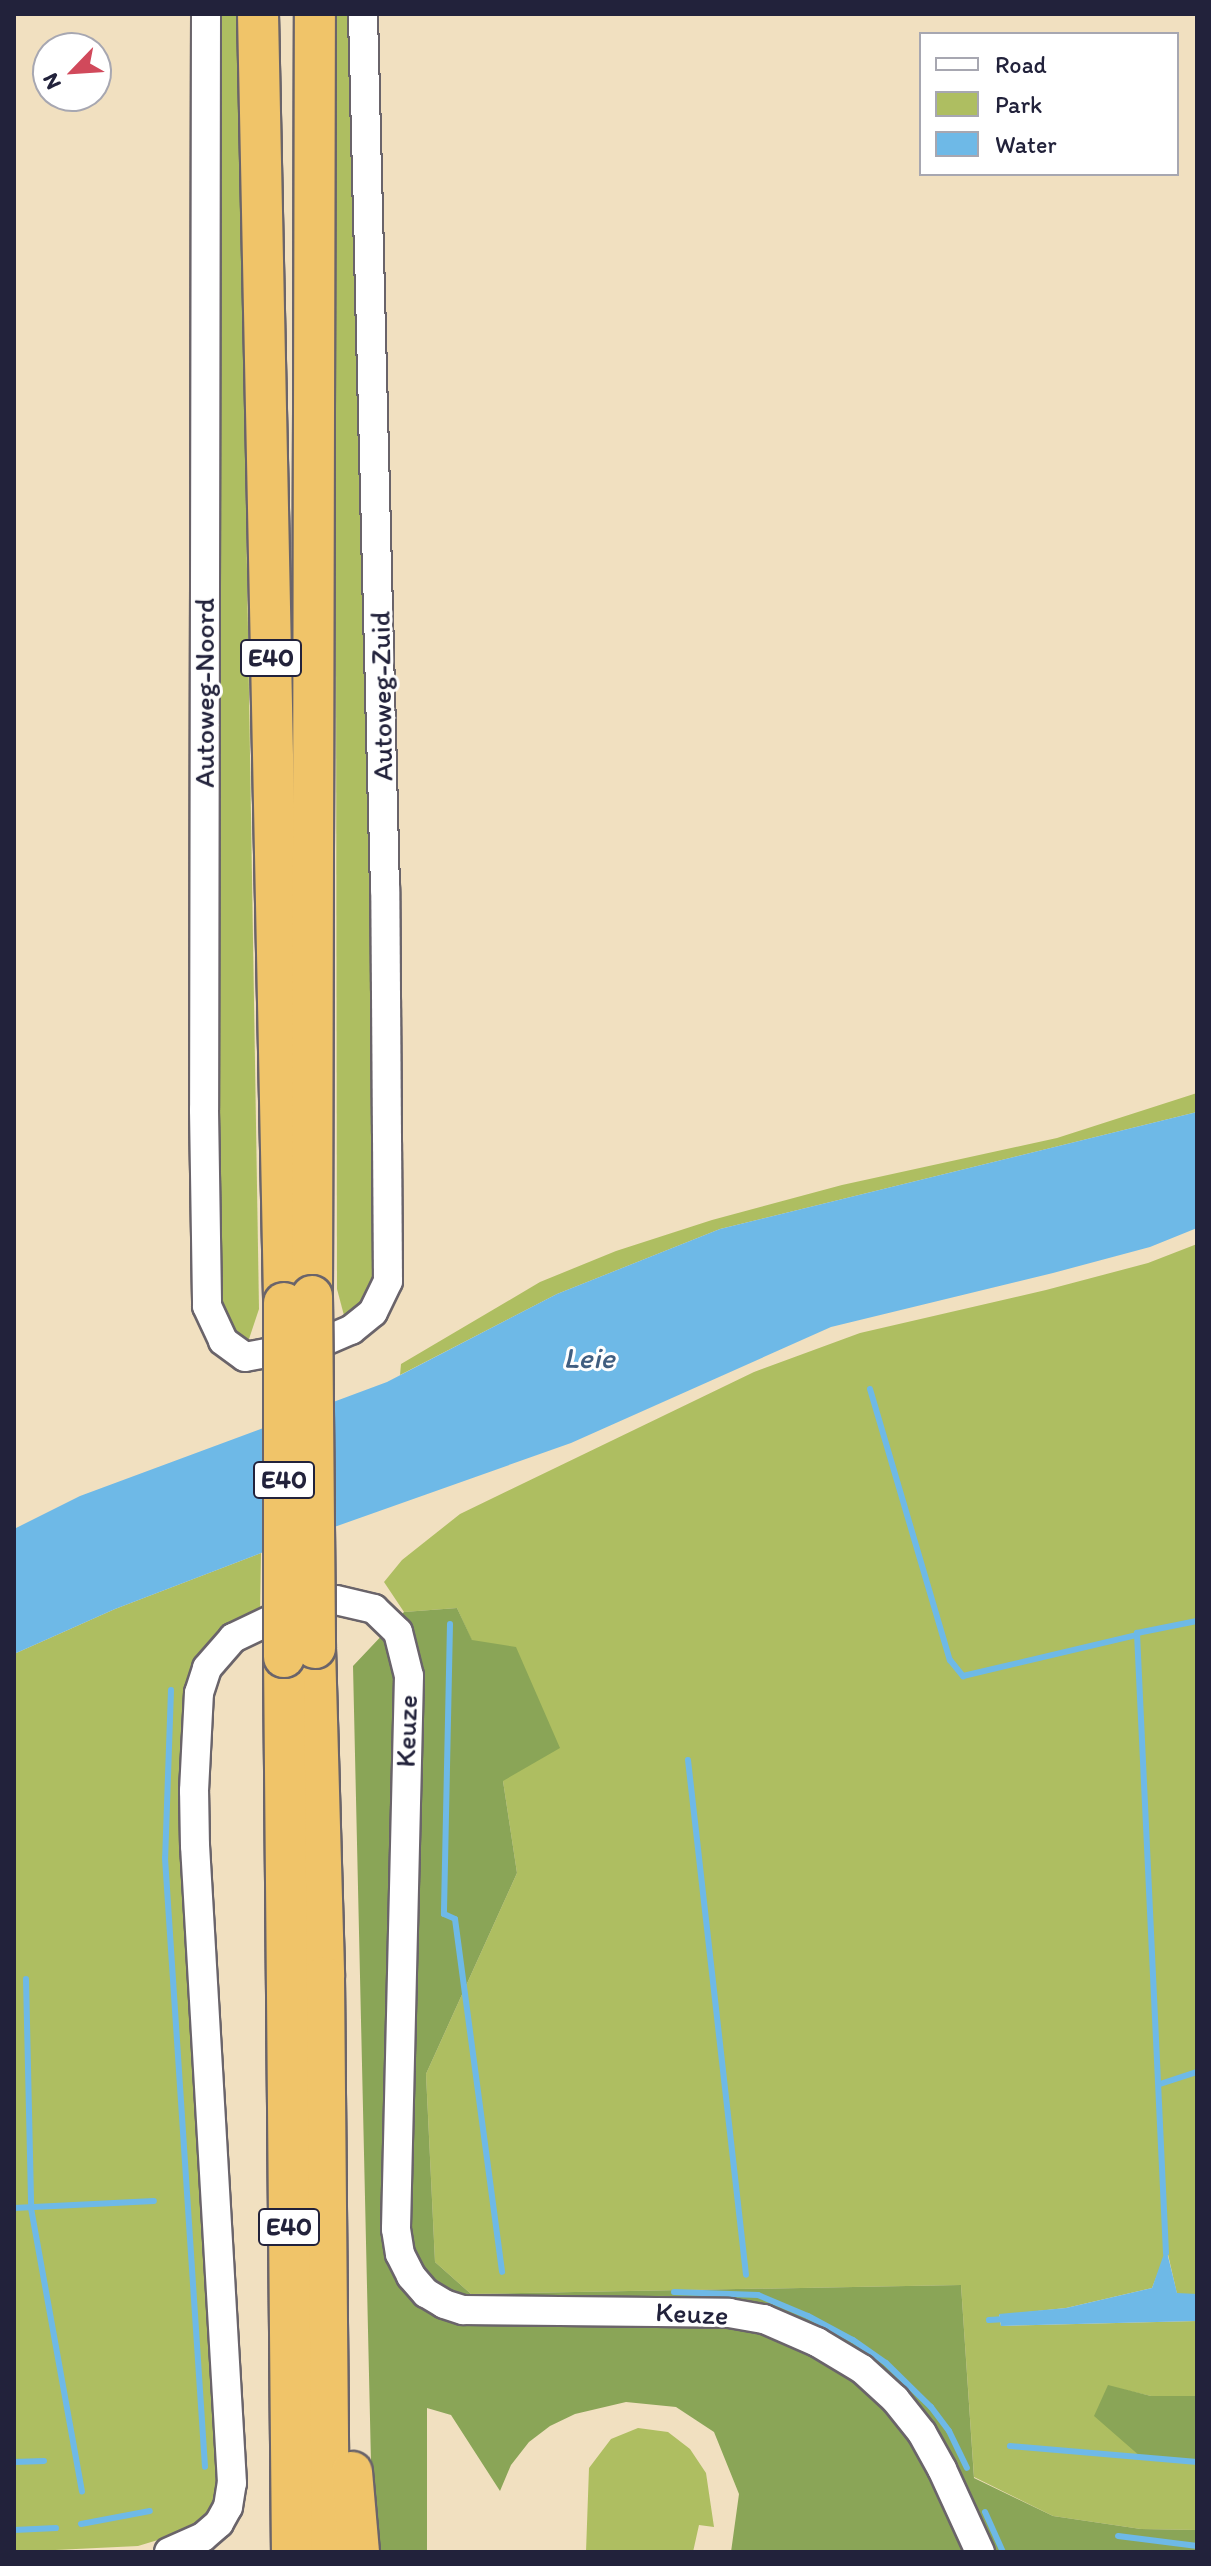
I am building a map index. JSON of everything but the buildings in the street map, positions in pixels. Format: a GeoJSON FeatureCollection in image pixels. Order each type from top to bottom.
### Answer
{"type":"FeatureCollection","features":[{"type":"Feature","properties":{"kind":"highway","name":"E40"},"geometry":{"type":"LineString","coordinates":[[258,14],[298,1299]]}},
{"type":"Feature","properties":{"kind":"highway","name":"E40"},"geometry":{"type":"LineString","coordinates":[[292,2552],[300,1653],[298,1299],[315,14]]}},
{"type":"Feature","properties":{"kind":"highway","name":"E40"},"geometry":{"type":"LineString","coordinates":[[300,1653],[324,1977],[329,2552]]}},
{"type":"Feature","properties":{"kind":"highway"},"geometry":{"type":"LineString","coordinates":[[325,2193],[359,2552]]}},
{"type":"Feature","properties":{"kind":"highway"},"geometry":{"type":"LineString","coordinates":[[273,2552],[292,2481]]}},
{"type":"Feature","properties":{"kind":"street","name":"Autoweg-Noord"},"geometry":{"type":"LineString","coordinates":[[206,14],[204,1110],[207,1306],[223,1341],[245,1357]]}},
{"type":"Feature","properties":{"kind":"street","name":"Autoweg-Zuid"},"geometry":{"type":"LineString","coordinates":[[245,1357],[320,1343],[351,1330],[373,1312],[388,1281],[385,890],[363,14]]}},
{"type":"Feature","properties":{"kind":"street","name":"Keuze"},"geometry":{"type":"LineString","coordinates":[[169,2552],[203,2537],[219,2523],[228,2507],[232,2483],[195,1846],[194,1791],[199,1693],[207,1668],[233,1638],[298,1607],[336,1600],[374,1609],[398,1632],[409,1676],[396,2229],[400,2254],[411,2276],[426,2293],[444,2304],[463,2310],[729,2313],[764,2319],[817,2342],[862,2369],[895,2399],[922,2433],[980,2552]]}},
{"type":"Feature","properties":{"kind":"green space"},"geometry":{"type":"Polygon","coordinates":[[[214,14],[238,14],[259,1309],[246,1348],[238,1343],[216,1305],[214,14]]]}},
{"type":"Feature","properties":{"kind":"green space"},"geometry":{"type":"Polygon","coordinates":[[[335,14],[354,14],[379,1279],[366,1307],[346,1323],[337,1289],[335,14]]]}},
{"type":"Feature","properties":{"kind":"green space"},"geometry":{"type":"Polygon","coordinates":[[[1197,1093],[1197,1112],[720,1229],[557,1294],[400,1375],[401,1364],[540,1282],[616,1251],[712,1220],[842,1185],[1057,1138],[1197,1093]]]}},
{"type":"Feature","properties":{"kind":"green space"},"geometry":{"type":"Polygon","coordinates":[[[1197,1244],[1197,2294],[1177,2294],[1167,2250],[1152,2288],[1066,2308],[999,2315],[1001,2326],[1197,2321],[1197,2396],[1151,2396],[1108,2386],[1141,2457],[1197,2462],[1197,2530],[1141,2529],[1053,2516],[974,2477],[961,2285],[471,2294],[435,2262],[426,2074],[517,1873],[503,1781],[472,1641],[457,1608],[404,1612],[384,1582],[402,1560],[460,1514],[754,1372],[860,1333],[1046,1290],[1148,1263],[1197,1244]]]}},
{"type":"Feature","properties":{"kind":"green space"},"geometry":{"type":"Polygon","coordinates":[[[261,1553],[260,1614],[203,1659],[219,2474],[216,2499],[204,2517],[181,2533],[138,2546],[14,2552],[14,1654],[115,1609],[261,1553]]]}},
{"type":"Feature","properties":{"kind":"green space"},"geometry":{"type":"Polygon","coordinates":[[[457,1608],[472,1640],[516,1647],[560,1748],[503,1781],[517,1873],[426,2074],[435,2262],[471,2294],[961,2285],[974,2478],[1053,2516],[1141,2529],[1197,2530],[1197,2552],[731,2552],[739,2494],[714,2432],[676,2407],[626,2402],[575,2414],[550,2426],[529,2442],[511,2465],[500,2491],[451,2415],[427,2408],[427,2552],[373,2552],[353,1666],[404,1612],[457,1608]]]}},
{"type":"Feature","properties":{"kind":"green space"},"geometry":{"type":"Polygon","coordinates":[[[1108,2385],[1151,2396],[1197,2396],[1197,2462],[1141,2457],[1094,2416],[1108,2385]]]}},
{"type":"Feature","properties":{"kind":"green space"},"geometry":{"type":"Polygon","coordinates":[[[638,2428],[668,2432],[690,2449],[706,2473],[714,2527],[699,2525],[693,2552],[586,2552],[589,2468],[611,2439],[638,2428]]]}},
{"type":"Feature","properties":{"kind":"water","name":"Leie"},"geometry":{"type":"Polygon","coordinates":[[[1197,1112],[1197,1228],[1150,1247],[831,1327],[571,1443],[261,1553],[115,1609],[14,1654],[14,1529],[80,1496],[387,1382],[557,1294],[720,1229],[1197,1112]]]}},
{"type":"Feature","properties":{"kind":"water"},"geometry":{"type":"Polygon","coordinates":[[[1166,2248],[1177,2293],[1197,2294],[1197,2321],[1001,2326],[999,2314],[1066,2308],[1152,2288],[1166,2248]]]}},
{"type":"Feature","properties":{"kind":"waterway"},"geometry":{"type":"LineString","coordinates":[[870,1389],[950,1660],[963,1676],[1137,1635]]}},
{"type":"Feature","properties":{"kind":"waterway"},"geometry":{"type":"LineString","coordinates":[[1166,2253],[1137,1633],[1197,1621]]}},
{"type":"Feature","properties":{"kind":"waterway"},"geometry":{"type":"LineString","coordinates":[[450,1624],[444,1914],[455,1919],[502,2272]]}},
{"type":"Feature","properties":{"kind":"waterway"},"geometry":{"type":"LineString","coordinates":[[171,1690],[165,1858],[205,2467]]}},
{"type":"Feature","properties":{"kind":"waterway"},"geometry":{"type":"LineString","coordinates":[[688,1760],[746,2275]]}},
{"type":"Feature","properties":{"kind":"waterway"},"geometry":{"type":"LineString","coordinates":[[26,1979],[31,2208],[82,2491]]}},
{"type":"Feature","properties":{"kind":"waterway"},"geometry":{"type":"LineString","coordinates":[[1160,2084],[1197,2072]]}},
{"type":"Feature","properties":{"kind":"waterway"},"geometry":{"type":"LineString","coordinates":[[14,2208],[154,2201]]}},
{"type":"Feature","properties":{"kind":"waterway"},"geometry":{"type":"LineString","coordinates":[[674,2292],[758,2295],[808,2316],[853,2340],[886,2363],[931,2407],[949,2431],[967,2468]]}},
{"type":"Feature","properties":{"kind":"waterway"},"geometry":{"type":"LineString","coordinates":[[989,2320],[1006,2319]]}},
{"type":"Feature","properties":{"kind":"waterway"},"geometry":{"type":"LineString","coordinates":[[1010,2446],[1197,2462]]}},
{"type":"Feature","properties":{"kind":"waterway"},"geometry":{"type":"LineString","coordinates":[[14,2462],[44,2461]]}},
{"type":"Feature","properties":{"kind":"waterway"},"geometry":{"type":"LineString","coordinates":[[81,2524],[150,2511]]}},
{"type":"Feature","properties":{"kind":"waterway"},"geometry":{"type":"LineString","coordinates":[[985,2512],[1003,2552]]}},
{"type":"Feature","properties":{"kind":"waterway"},"geometry":{"type":"LineString","coordinates":[[14,2530],[56,2528]]}},
{"type":"Feature","properties":{"kind":"waterway"},"geometry":{"type":"LineString","coordinates":[[1118,2536],[1197,2546]]}}]}
